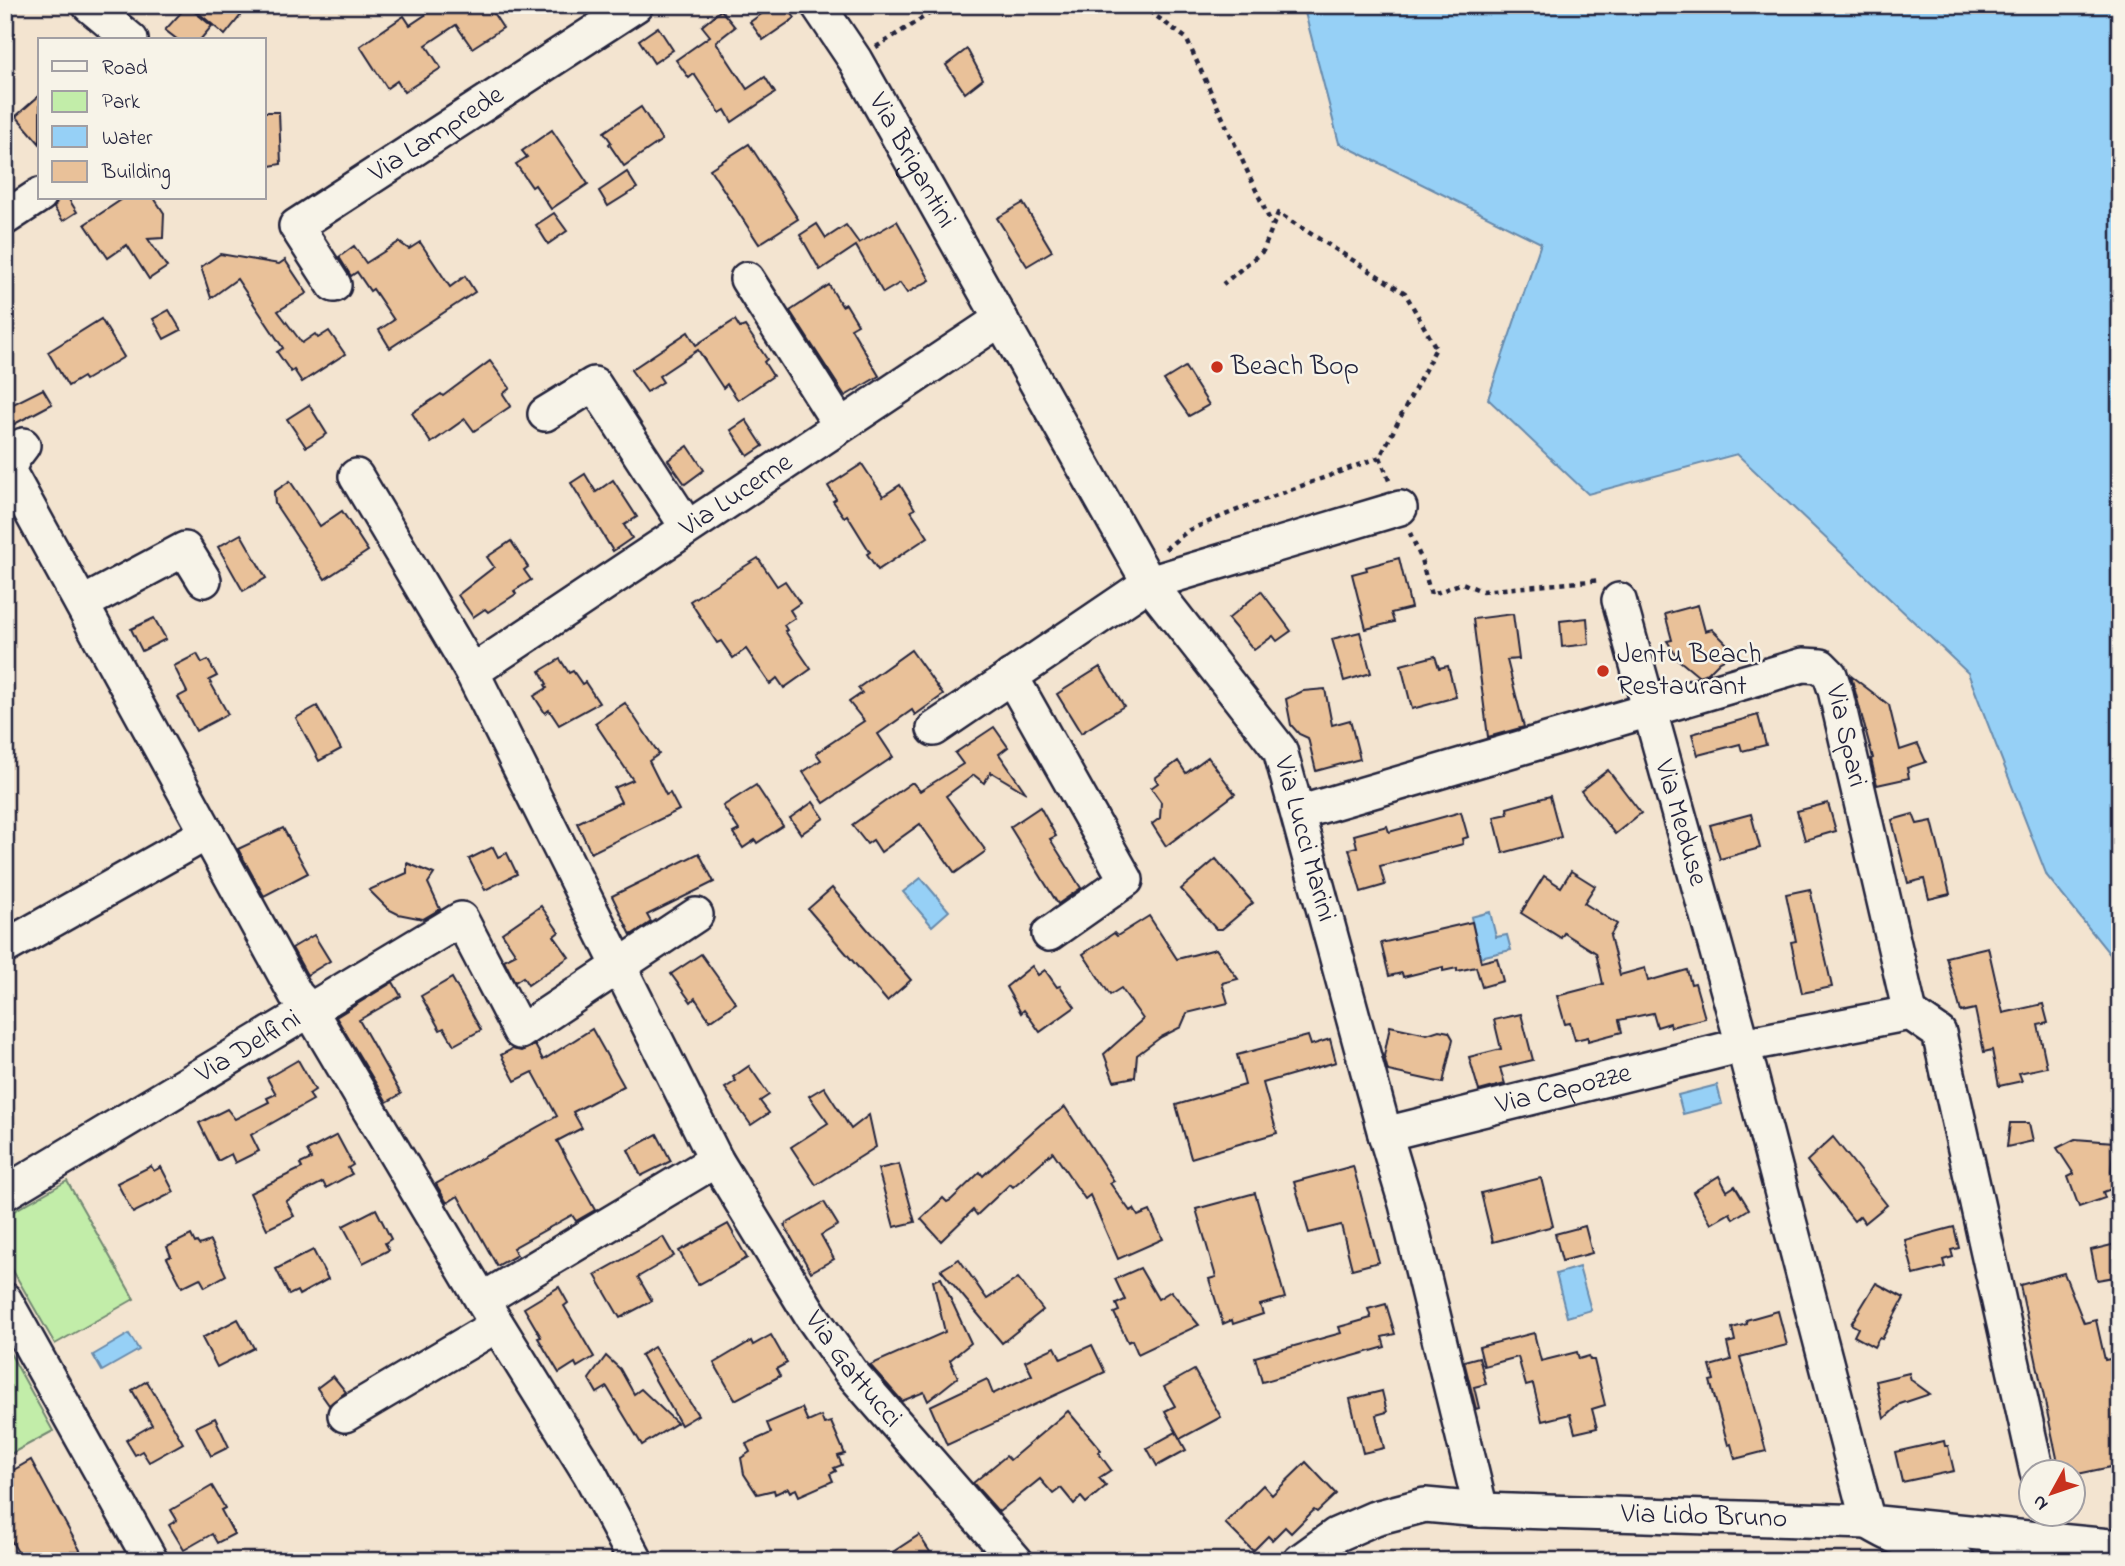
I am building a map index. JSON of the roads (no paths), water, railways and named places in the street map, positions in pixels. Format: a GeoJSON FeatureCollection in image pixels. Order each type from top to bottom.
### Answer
{"type":"FeatureCollection","features":[{"type":"Feature","properties":{"kind":"street"},"geometry":{"type":"LineString","coordinates":[[89,5],[129,38]]}},
{"type":"Feature","properties":{"kind":"street","name":"Via Lamprede"},"geometry":{"type":"LineString","coordinates":[[334,285],[296,226],[635,5]]}},
{"type":"Feature","properties":{"kind":"street","name":"Via Brigantini"},"geometry":{"type":"LineString","coordinates":[[818,5],[855,60],[1001,319]]}},
{"type":"Feature","properties":{"kind":"street"},"geometry":{"type":"LineString","coordinates":[[5,218],[38,196]]}},
{"type":"Feature","properties":{"kind":"street"},"geometry":{"type":"LineString","coordinates":[[747,279],[840,425]]}},
{"type":"Feature","properties":{"kind":"street","name":"Via Lucerne"},"geometry":{"type":"LineString","coordinates":[[472,672],[1001,319]]}},
{"type":"Feature","properties":{"kind":"street","name":"Via Lucci Marini"},"geometry":{"type":"LineString","coordinates":[[1001,319],[1145,576],[1280,750],[1406,1204],[1481,1510]]}},
{"type":"Feature","properties":{"kind":"street"},"geometry":{"type":"LineString","coordinates":[[545,414],[594,384],[687,527]]}},
{"type":"Feature","properties":{"kind":"street"},"geometry":{"type":"LineString","coordinates":[[23,445],[8,470],[296,995],[310,1010],[461,919],[520,1032],[696,915]]}},
{"type":"Feature","properties":{"kind":"street","name":"Via Gattucci"},"geometry":{"type":"LineString","coordinates":[[356,476],[472,672],[618,969],[716,1160],[810,1314],[850,1371],[1016,1561]]}},
{"type":"Feature","properties":{"kind":"street"},"geometry":{"type":"LineString","coordinates":[[934,729],[1011,676],[1145,576],[1400,508]]}},
{"type":"Feature","properties":{"kind":"street"},"geometry":{"type":"LineString","coordinates":[[82,604],[185,549],[204,580]]}},
{"type":"Feature","properties":{"kind":"street","name":"Via Meduse"},"geometry":{"type":"LineString","coordinates":[[1619,600],[1743,1045],[1868,1522]]}},
{"type":"Feature","properties":{"kind":"street","name":"Via Spari"},"geometry":{"type":"LineString","coordinates":[[1298,813],[1803,665],[1821,666],[1830,675],[1910,1013]]}},
{"type":"Feature","properties":{"kind":"street"},"geometry":{"type":"LineString","coordinates":[[1011,676],[1126,880],[1049,934]]}},
{"type":"Feature","properties":{"kind":"street"},"geometry":{"type":"LineString","coordinates":[[5,947],[207,833]]}},
{"type":"Feature","properties":{"kind":"street","name":"Via Delfini"},"geometry":{"type":"LineString","coordinates":[[5,1193],[310,1010],[490,1313],[590,1474],[636,1561]]}},
{"type":"Feature","properties":{"kind":"street"},"geometry":{"type":"LineString","coordinates":[[1910,1013],[1939,1032],[2034,1458]]}},
{"type":"Feature","properties":{"kind":"street","name":"Via Capozze"},"geometry":{"type":"LineString","coordinates":[[1385,1134],[1743,1045],[1910,1013]]}},
{"type":"Feature","properties":{"kind":"street"},"geometry":{"type":"LineString","coordinates":[[345,1415],[716,1160]]}},
{"type":"Feature","properties":{"kind":"street"},"geometry":{"type":"LineString","coordinates":[[5,1300],[152,1561]]}},
{"type":"Feature","properties":{"kind":"street","name":"Via Lido Bruno"},"geometry":{"type":"LineString","coordinates":[[1300,1561],[1336,1535],[1375,1518],[1425,1505],[1481,1510],[2016,1525]]}},
{"type":"Feature","properties":{"kind":"street"},"geometry":{"type":"LineString","coordinates":[[1868,1522],[1882,1531],[1958,1561]]}},
{"type":"Feature","properties":{"kind":"street","name":"Via Lido Bruno"},"geometry":{"type":"LineString","coordinates":[[2053,1528],[2102,1551]]}},
{"type":"Feature","properties":{"kind":"water"},"geometry":{"type":"Polygon","coordinates":[[[1303,5],[2120,5],[2120,967],[2047,876],[1968,673],[1737,454],[1588,494],[1488,399],[1541,243],[1339,143],[1303,5]]]}},
{"type":"Feature","properties":{"kind":"water"},"geometry":{"type":"Polygon","coordinates":[[[921,878],[949,911],[932,926],[903,892],[921,878]]]}},
{"type":"Feature","properties":{"kind":"water"},"geometry":{"type":"Polygon","coordinates":[[[1490,912],[1496,937],[1507,935],[1511,950],[1480,957],[1471,917],[1490,912]]]}},
{"type":"Feature","properties":{"kind":"water"},"geometry":{"type":"Polygon","coordinates":[[[1717,1085],[1722,1104],[1683,1114],[1678,1095],[1717,1085]]]}},
{"type":"Feature","properties":{"kind":"water"},"geometry":{"type":"Polygon","coordinates":[[[1579,1267],[1591,1310],[1567,1317],[1556,1274],[1579,1267]]]}},
{"type":"Feature","properties":{"kind":"water"},"geometry":{"type":"Polygon","coordinates":[[[129,1334],[139,1350],[102,1371],[93,1355],[129,1334]]]}},
{"type":"Feature","properties":{"kind":"place","name":"Beach Bop"},"geometry":{"type":"Point","coordinates":[1217,367]}},
{"type":"Feature","properties":{"kind":"place","name":"Jentu Beach Restaurant"},"geometry":{"type":"Point","coordinates":[1603,671]}}]}
